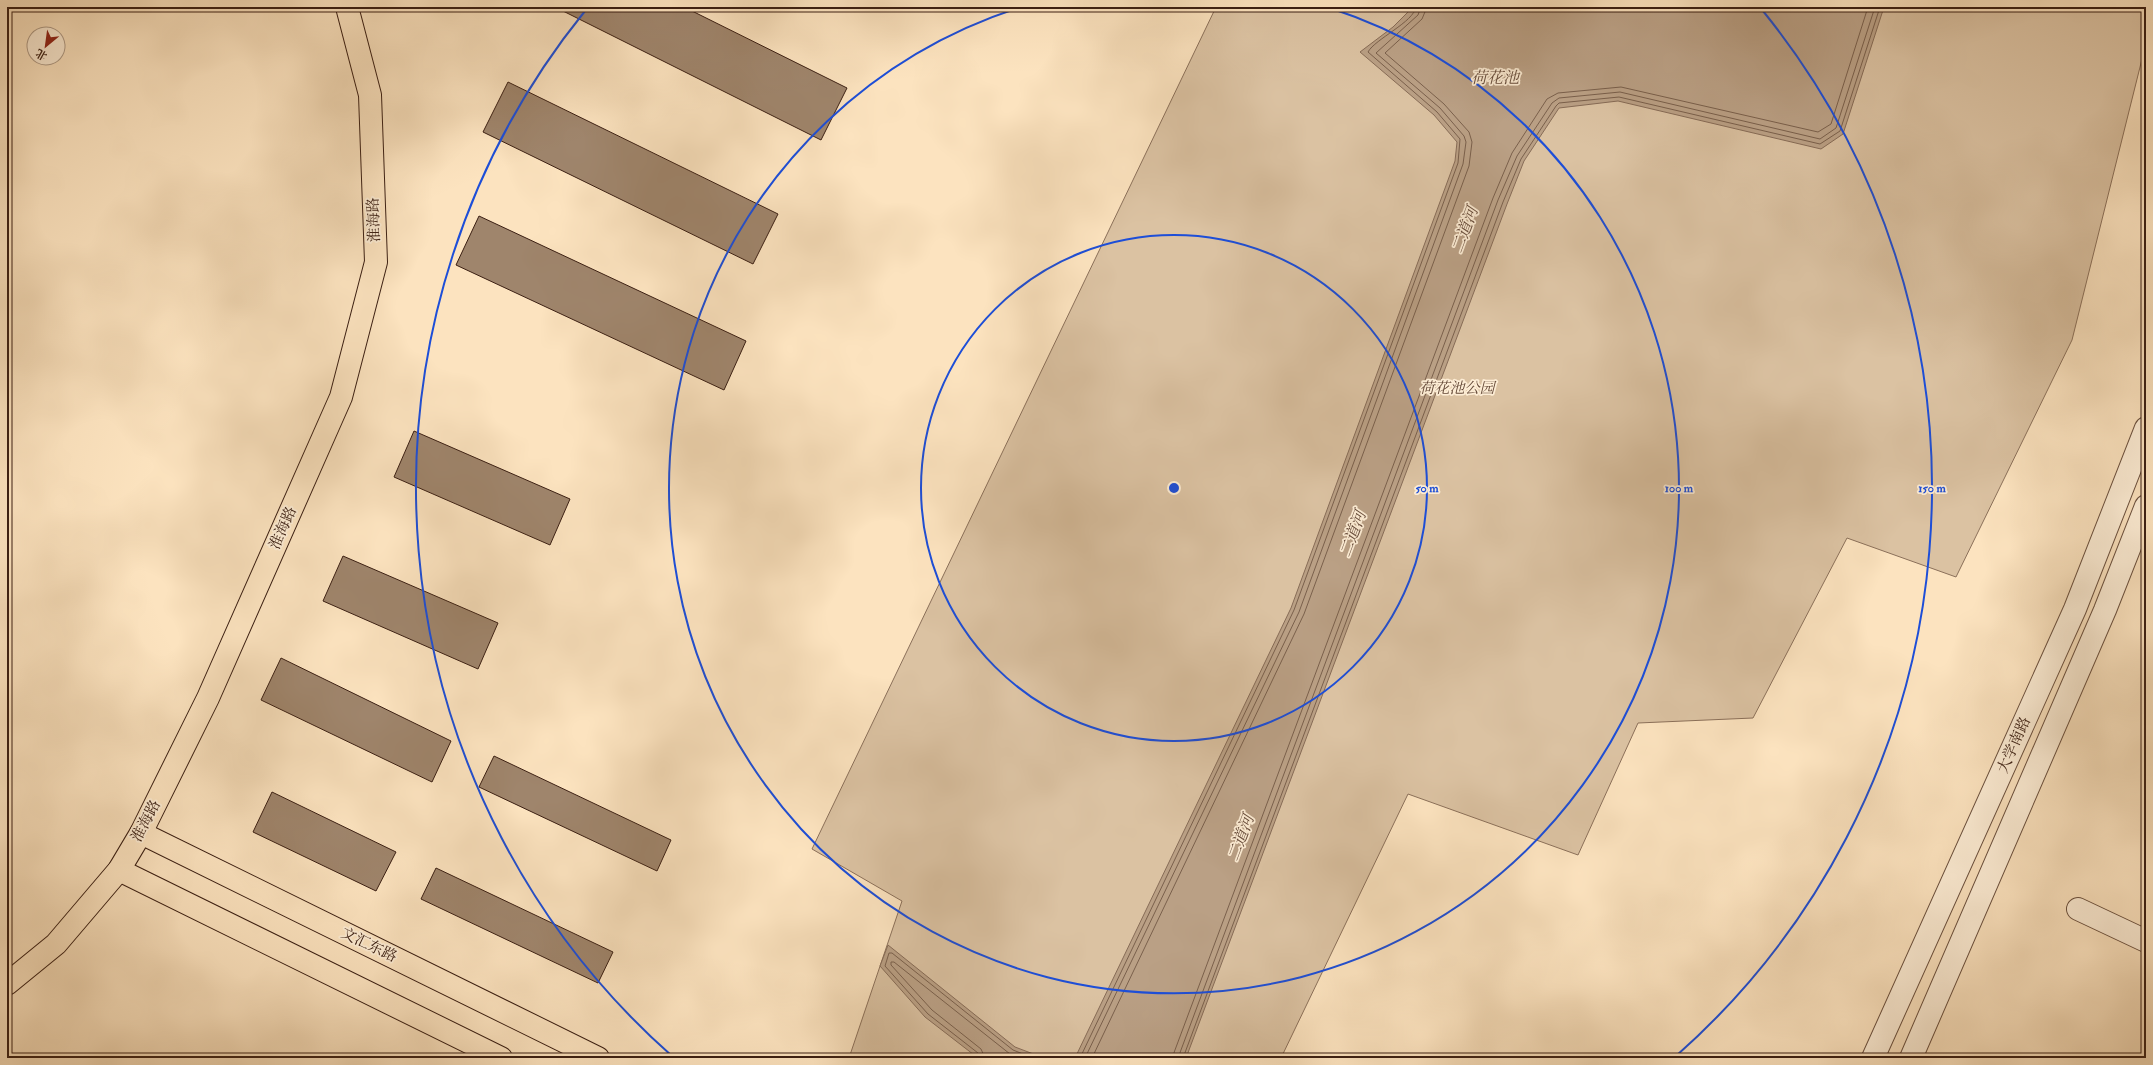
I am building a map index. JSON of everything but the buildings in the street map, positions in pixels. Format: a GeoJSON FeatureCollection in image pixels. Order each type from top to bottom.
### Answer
{"type":"FeatureCollection","features":[{"type":"Feature","properties":{"kind":"main road","name":"淮海路"},"geometry":{"type":"LineString","coordinates":[[7,984],[56,944],[118,870],[141,833],[208,698],[341,396],[376,262],[370,95],[348,7]]}},
{"type":"Feature","properties":{"kind":"main road","name":"文汇东路"},"geometry":{"type":"LineString","coordinates":[[141,833],[598,1058]]}},
{"type":"Feature","properties":{"kind":"main road"},"geometry":{"type":"LineString","coordinates":[[118,870],[501,1058]]}},
{"type":"Feature","properties":{"kind":"street","name":"大学南路"},"geometry":{"type":"LineString","coordinates":[[1873,1058],[2075,609],[2146,428]]}},
{"type":"Feature","properties":{"kind":"street","name":"大学南路"},"geometry":{"type":"LineString","coordinates":[[1911,1058],[2105,610],[2146,506]]}},
{"type":"Feature","properties":{"kind":"street"},"geometry":{"type":"LineString","coordinates":[[2078,909],[2146,941]]}},
{"type":"Feature","properties":{"kind":"green space","name":"荷花池公园"},"geometry":{"type":"Polygon","coordinates":[[[1216,7],[2146,7],[2146,43],[2072,340],[1956,577],[1847,538],[1753,718],[1638,723],[1578,855],[1408,794],[1281,1058],[849,1058],[902,901],[812,849],[1216,7]]]}},
{"type":"Feature","properties":{"kind":"water"},"geometry":{"type":"Polygon","coordinates":[[[1413,7],[1884,7],[1843,134],[1821,149],[1618,101],[1559,108],[1524,161],[1507,204],[1186,1058],[1075,1058],[1291,608],[1455,161],[1457,142],[1434,115],[1360,52],[1393,27],[1413,7]]]}},
{"type":"Feature","properties":{"kind":"water"},"geometry":{"type":"Polygon","coordinates":[[[888,945],[1015,1047],[1044,1058],[978,1058],[925,1017],[880,966],[888,945]]]}},
{"type":"Feature","properties":{"kind":"water label","name":"荷花池"},"geometry":{"type":"Point","coordinates":[1495,78]}},
{"type":"Feature","properties":{"kind":"water label","name":"二道河"},"geometry":{"type":"Point","coordinates":[1465,230]}},
{"type":"Feature","properties":{"kind":"water label","name":"二道河"},"geometry":{"type":"Point","coordinates":[1353,534]}},
{"type":"Feature","properties":{"kind":"water label","name":"二道河"},"geometry":{"type":"Point","coordinates":[1241,838]}}]}
